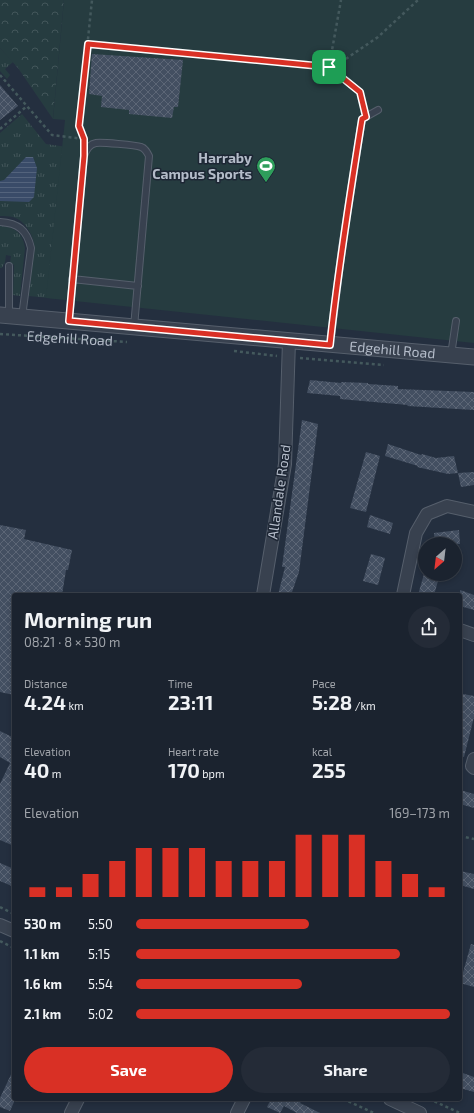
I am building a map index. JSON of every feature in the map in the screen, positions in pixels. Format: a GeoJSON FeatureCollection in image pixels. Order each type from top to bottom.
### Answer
{"type":"FeatureCollection","features":[{"type":"Feature","properties":{"kind":"street","name":"Edgehill Road"},"geometry":{"type":"LineString","coordinates":[[10,316],[474,357]]}},
{"type":"Feature","properties":{"kind":"street","name":"Allandale Road"},"geometry":{"type":"LineString","coordinates":[[263,593],[285,464],[289,341]]}},
{"type":"Feature","properties":{"kind":"street"},"geometry":{"type":"LineString","coordinates":[[403,593],[416,533],[427,514],[447,506],[474,512]]}},
{"type":"Feature","properties":{"kind":"street"},"geometry":{"type":"LineString","coordinates":[[462,631],[474,635]]}},
{"type":"Feature","properties":{"kind":"street"},"geometry":{"type":"LineString","coordinates":[[474,759],[472,766],[474,768]]}},
{"type":"Feature","properties":{"kind":"street"},"geometry":{"type":"LineString","coordinates":[[0,925],[12,930]]}},
{"type":"Feature","properties":{"kind":"street"},"geometry":{"type":"LineString","coordinates":[[71,1113],[77,1101]]}},
{"type":"Feature","properties":{"kind":"street"},"geometry":{"type":"LineString","coordinates":[[237,1113],[243,1101]]}},
{"type":"Feature","properties":{"kind":"street"},"geometry":{"type":"LineString","coordinates":[[394,1101],[420,1113]]}},
{"type":"Feature","properties":{"kind":"lane"},"geometry":{"type":"LineString","coordinates":[[330,345],[342,248],[362,119],[378,110]]}},
{"type":"Feature","properties":{"kind":"lane"},"geometry":{"type":"LineString","coordinates":[[69,321],[84,156],[90,146],[96,142],[142,147],[149,156],[134,327]]}},
{"type":"Feature","properties":{"kind":"lane"},"geometry":{"type":"LineString","coordinates":[[0,222],[9,222],[19,227],[29,239],[31,248],[10,316]]}},
{"type":"Feature","properties":{"kind":"lane"},"geometry":{"type":"LineString","coordinates":[[9,266],[10,316]]}},
{"type":"Feature","properties":{"kind":"lane"},"geometry":{"type":"LineString","coordinates":[[72,279],[138,286]]}},
{"type":"Feature","properties":{"kind":"lane"},"geometry":{"type":"LineString","coordinates":[[451,355],[456,321]]}},
{"type":"Feature","properties":{"kind":"path"},"geometry":{"type":"LineString","coordinates":[[84,156],[84,139],[79,126],[92,0]]}},
{"type":"Feature","properties":{"kind":"path"},"geometry":{"type":"LineString","coordinates":[[330,68],[341,0]]}},
{"type":"Feature","properties":{"kind":"path"},"geometry":{"type":"LineString","coordinates":[[330,68],[378,37],[418,0]]}},
{"type":"Feature","properties":{"kind":"path"},"geometry":{"type":"LineString","coordinates":[[88,44],[330,68],[360,92],[366,117]]}},
{"type":"Feature","properties":{"kind":"path"},"geometry":{"type":"LineString","coordinates":[[0,75],[52,135],[84,139]]}},
{"type":"Feature","properties":{"kind":"path"},"geometry":{"type":"LineString","coordinates":[[0,129],[27,106]]}},
{"type":"Feature","properties":{"kind":"path","name":"Edgehill Road"},"geometry":{"type":"LineString","coordinates":[[0,334],[132,342]]}},
{"type":"Feature","properties":{"kind":"path","name":"Edgehill Road"},"geometry":{"type":"LineString","coordinates":[[234,351],[389,365]]}},
{"type":"Feature","properties":{"kind":"path"},"geometry":{"type":"LineString","coordinates":[[462,836],[474,839]]}},
{"type":"Feature","properties":{"kind":"path"},"geometry":{"type":"LineString","coordinates":[[0,908],[12,913]]}},
{"type":"Feature","properties":{"kind":"path"},"geometry":{"type":"LineString","coordinates":[[0,941],[12,947]]}},
{"type":"Feature","properties":{"kind":"path"},"geometry":{"type":"LineString","coordinates":[[347,1101],[374,1113]]}},
{"type":"Feature","properties":{"kind":"path"},"geometry":{"type":"LineString","coordinates":[[433,1101],[460,1113]]}},
{"type":"Feature","properties":{"kind":"green space"},"geometry":{"type":"Polygon","coordinates":[[[0,0],[64,0],[53,119],[18,68],[0,48],[0,0]]]}},
{"type":"Feature","properties":{"kind":"green space","name":"Harraby Campus Sports"},"geometry":{"type":"Polygon","coordinates":[[[64,0],[474,0],[474,343],[46,298],[65,120],[53,119],[64,0]]]}},
{"type":"Feature","properties":{"kind":"green space"},"geometry":{"type":"Polygon","coordinates":[[[0,48],[13,62],[5,69],[10,75],[7,79],[0,71],[0,48]]]}},
{"type":"Feature","properties":{"kind":"green space"},"geometry":{"type":"Polygon","coordinates":[[[22,114],[46,144],[67,147],[59,299],[29,296],[34,244],[32,236],[21,221],[11,217],[0,216],[0,133],[22,114]]]}},
{"type":"Feature","properties":{"kind":"green space"},"geometry":{"type":"Polygon","coordinates":[[[0,226],[14,229],[20,235],[24,243],[25,248],[20,296],[13,295],[14,265],[10,263],[11,256],[6,255],[5,262],[2,268],[0,268],[0,226]]]}},
{"type":"Feature","properties":{"kind":"water"},"geometry":{"type":"Polygon","coordinates":[[[26,157],[33,157],[37,168],[34,197],[29,202],[0,201],[0,181],[4,180],[26,157]]]}},
{"type":"Feature","properties":{"kind":"building"},"geometry":{"type":"Polygon","coordinates":[[[92,54],[183,60],[178,107],[174,107],[172,118],[129,114],[129,110],[101,107],[102,96],[89,94],[92,54]]]}},
{"type":"Feature","properties":{"kind":"building"},"geometry":{"type":"Polygon","coordinates":[[[0,85],[18,106],[0,120],[0,85]]]}},
{"type":"Feature","properties":{"kind":"building"},"geometry":{"type":"Polygon","coordinates":[[[310,380],[398,386],[398,389],[474,392],[474,410],[407,406],[408,405],[340,399],[340,396],[307,393],[310,380]]]}},
{"type":"Feature","properties":{"kind":"building"},"geometry":{"type":"Polygon","coordinates":[[[302,420],[318,424],[299,572],[292,593],[278,593],[285,567],[282,567],[302,420]]]}},
{"type":"Feature","properties":{"kind":"building"},"geometry":{"type":"Polygon","coordinates":[[[388,444],[421,455],[436,458],[454,456],[458,473],[448,474],[417,467],[418,466],[385,456],[388,444]]]}},
{"type":"Feature","properties":{"kind":"building"},"geometry":{"type":"Polygon","coordinates":[[[366,452],[380,456],[366,512],[350,508],[366,452]]]}},
{"type":"Feature","properties":{"kind":"building"},"geometry":{"type":"Polygon","coordinates":[[[474,472],[474,485],[461,487],[458,473],[474,472]]]}},
{"type":"Feature","properties":{"kind":"building"},"geometry":{"type":"Polygon","coordinates":[[[370,515],[393,523],[390,534],[367,527],[370,515]]]}},
{"type":"Feature","properties":{"kind":"building"},"geometry":{"type":"Polygon","coordinates":[[[0,525],[26,530],[24,539],[72,550],[68,570],[66,570],[62,593],[12,593],[12,695],[0,692],[0,525]]]}},
{"type":"Feature","properties":{"kind":"building"},"geometry":{"type":"Polygon","coordinates":[[[459,530],[460,537],[434,537],[434,533],[459,530]]]}},
{"type":"Feature","properties":{"kind":"building"},"geometry":{"type":"Polygon","coordinates":[[[371,554],[385,558],[378,585],[363,581],[371,554]]]}},
{"type":"Feature","properties":{"kind":"building"},"geometry":{"type":"Polygon","coordinates":[[[422,581],[438,581],[435,593],[419,593],[422,581]]]}},
{"type":"Feature","properties":{"kind":"building"},"geometry":{"type":"Polygon","coordinates":[[[460,590],[474,595],[474,610],[462,607],[462,593],[460,593],[460,590]]]}},
{"type":"Feature","properties":{"kind":"building"},"geometry":{"type":"Polygon","coordinates":[[[463,694],[474,696],[474,717],[464,757],[462,756],[463,694]]]}},
{"type":"Feature","properties":{"kind":"building"},"geometry":{"type":"Polygon","coordinates":[[[0,731],[12,737],[12,845],[0,840],[0,784],[10,763],[0,757],[0,731]]]}},
{"type":"Feature","properties":{"kind":"building"},"geometry":{"type":"Polygon","coordinates":[[[462,791],[474,794],[474,808],[462,805],[462,791]]]}},
{"type":"Feature","properties":{"kind":"building"},"geometry":{"type":"Polygon","coordinates":[[[0,863],[12,868],[12,886],[0,881],[0,863]]]}},
{"type":"Feature","properties":{"kind":"building"},"geometry":{"type":"Polygon","coordinates":[[[462,871],[474,874],[474,889],[462,886],[462,871]]]}},
{"type":"Feature","properties":{"kind":"building"},"geometry":{"type":"Polygon","coordinates":[[[471,944],[474,945],[474,987],[462,984],[462,976],[471,944]]]}},
{"type":"Feature","properties":{"kind":"building"},"geometry":{"type":"Polygon","coordinates":[[[12,1072],[12,1101],[14,1102],[10,1111],[0,1107],[0,1098],[12,1072]]]}},
{"type":"Feature","properties":{"kind":"building"},"geometry":{"type":"Polygon","coordinates":[[[462,1073],[474,1077],[474,1092],[462,1089],[462,1073]]]}},
{"type":"Feature","properties":{"kind":"building"},"geometry":{"type":"Polygon","coordinates":[[[270,1101],[302,1101],[300,1103],[320,1113],[297,1113],[284,1106],[280,1113],[267,1107],[270,1101]]]}},
{"type":"Feature","properties":{"kind":"place","name":"Harraby Campus Sports"},"geometry":{"type":"Point","coordinates":[266,183]}},
{"type":"Feature","properties":{"kind":"route"},"geometry":{"type":"LineString","coordinates":[[88,44],[329,67],[360,92],[366,117],[362,119],[355,162],[342,248],[330,345],[69,321],[84,156],[84,139],[79,126],[88,44]]}}]}
